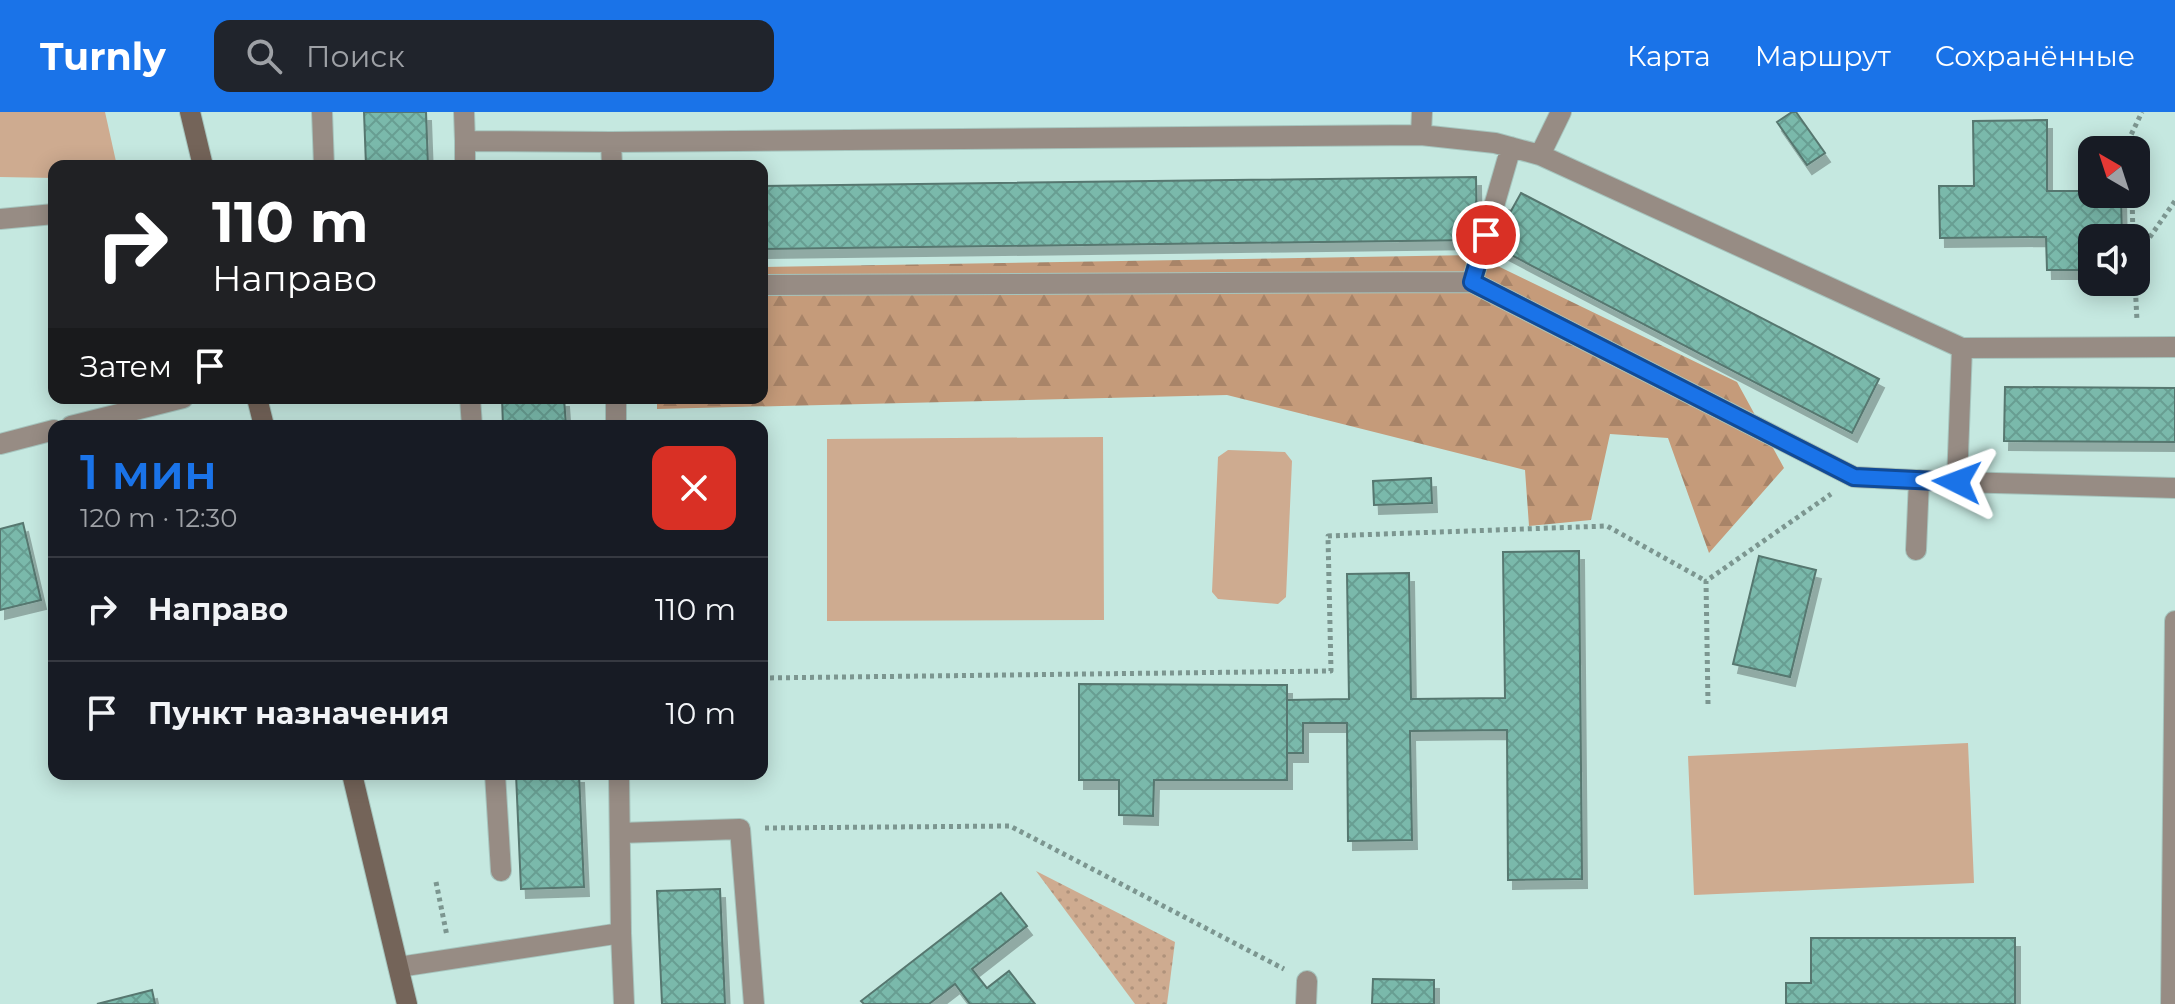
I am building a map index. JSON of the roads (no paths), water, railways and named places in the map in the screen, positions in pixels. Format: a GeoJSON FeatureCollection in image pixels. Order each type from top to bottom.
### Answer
{"type":"FeatureCollection","features":[{"type":"Feature","properties":{"kind":"street"},"geometry":{"type":"LineString","coordinates":[[190,112],[202,160]]}},
{"type":"Feature","properties":{"kind":"street"},"geometry":{"type":"LineString","coordinates":[[353,780],[407,1004]]}},
{"type":"Feature","properties":{"kind":"lane"},"geometry":{"type":"LineString","coordinates":[[322,112],[324,160]]}},
{"type":"Feature","properties":{"kind":"lane"},"geometry":{"type":"LineString","coordinates":[[464,112],[465,160]]}},
{"type":"Feature","properties":{"kind":"lane"},"geometry":{"type":"LineString","coordinates":[[1421,135],[1422,112]]}},
{"type":"Feature","properties":{"kind":"lane"},"geometry":{"type":"LineString","coordinates":[[1540,155],[1561,112]]}},
{"type":"Feature","properties":{"kind":"lane"},"geometry":{"type":"LineString","coordinates":[[465,141],[1421,135],[1495,143],[1540,155],[1962,348],[2175,347]]}},
{"type":"Feature","properties":{"kind":"lane"},"geometry":{"type":"LineString","coordinates":[[611,142],[612,160]]}},
{"type":"Feature","properties":{"kind":"lane"},"geometry":{"type":"LineString","coordinates":[[1494,206],[1511,147]]}},
{"type":"Feature","properties":{"kind":"lane"},"geometry":{"type":"LineString","coordinates":[[0,219],[48,215]]}},
{"type":"Feature","properties":{"kind":"lane"},"geometry":{"type":"LineString","coordinates":[[1472,282],[1486,235]]}},
{"type":"Feature","properties":{"kind":"lane"},"geometry":{"type":"LineString","coordinates":[[768,285],[1472,282],[1854,477],[2175,488]]}},
{"type":"Feature","properties":{"kind":"lane"},"geometry":{"type":"LineString","coordinates":[[1957,482],[1962,348]]}},
{"type":"Feature","properties":{"kind":"lane"},"geometry":{"type":"LineString","coordinates":[[95,420],[159,404]]}},
{"type":"Feature","properties":{"kind":"lane"},"geometry":{"type":"LineString","coordinates":[[0,444],[48,432]]}},
{"type":"Feature","properties":{"kind":"lane"},"geometry":{"type":"LineString","coordinates":[[1916,550],[1919,480]]}},
{"type":"Feature","properties":{"kind":"lane"},"geometry":{"type":"LineString","coordinates":[[2171,1004],[2175,621]]}},
{"type":"Feature","properties":{"kind":"lane"},"geometry":{"type":"LineString","coordinates":[[495,780],[501,871]]}},
{"type":"Feature","properties":{"kind":"lane"},"geometry":{"type":"LineString","coordinates":[[619,780],[624,1004]]}},
{"type":"Feature","properties":{"kind":"lane"},"geometry":{"type":"LineString","coordinates":[[620,833],[740,829],[754,1004]]}},
{"type":"Feature","properties":{"kind":"lane"},"geometry":{"type":"LineString","coordinates":[[399,967],[621,933]]}},
{"type":"Feature","properties":{"kind":"lane"},"geometry":{"type":"LineString","coordinates":[[1306,1004],[1307,981]]}}]}
